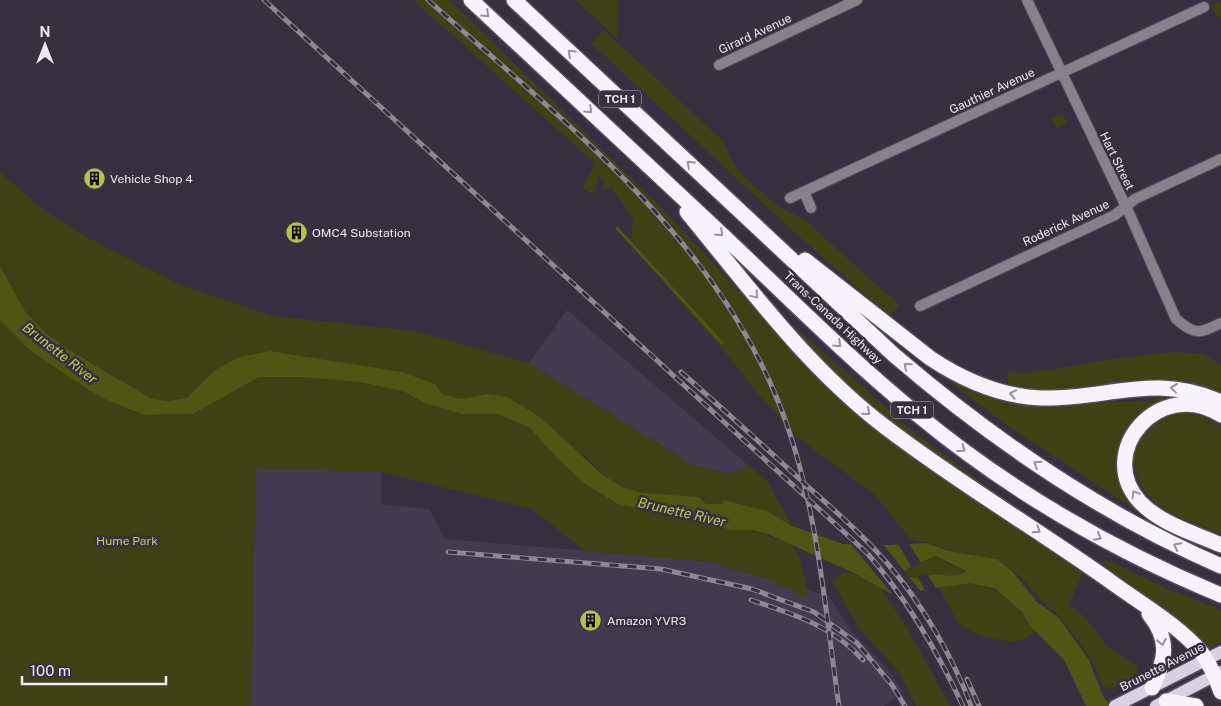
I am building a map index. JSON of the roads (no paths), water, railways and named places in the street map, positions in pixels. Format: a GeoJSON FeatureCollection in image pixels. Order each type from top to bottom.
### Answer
{"type":"FeatureCollection","features":[{"type":"Feature","properties":{"kind":"highway","name":"Trans-Canada Highway"},"geometry":{"type":"LineString","coordinates":[[471,0],[855,360],[958,446],[1067,520],[1149,563],[1221,595]]}},
{"type":"Feature","properties":{"kind":"highway","name":"Trans-Canada Highway"},"geometry":{"type":"LineString","coordinates":[[514,0],[894,355],[966,414],[1010,447],[1103,506],[1152,533],[1221,566]]}},
{"type":"Feature","properties":{"kind":"highway"},"geometry":{"type":"LineString","coordinates":[[646,163],[762,303],[848,396],[884,426],[950,474],[1055,542],[1139,602],[1197,648],[1218,674],[1221,692]]}},
{"type":"Feature","properties":{"kind":"highway"},"geometry":{"type":"LineString","coordinates":[[725,197],[930,358],[969,381],[1013,394],[1039,398],[1080,396],[1157,387],[1185,390],[1221,402]]}},
{"type":"Feature","properties":{"kind":"highway"},"geometry":{"type":"LineString","coordinates":[[1221,415],[1197,405],[1182,405],[1156,412],[1146,418],[1138,428],[1128,447],[1126,458],[1132,490],[1148,509],[1168,522],[1221,545]]}},
{"type":"Feature","properties":{"kind":"highway"},"geometry":{"type":"LineString","coordinates":[[1139,602],[1157,625],[1164,647],[1164,659],[1152,688]]}},
{"type":"Feature","properties":{"kind":"highway"},"geometry":{"type":"LineString","coordinates":[[1161,703],[1196,706]]}},
{"type":"Feature","properties":{"kind":"main road","name":"Brunette Avenue"},"geometry":{"type":"LineString","coordinates":[[1115,706],[1221,652]]}},
{"type":"Feature","properties":{"kind":"main road"},"geometry":{"type":"LineString","coordinates":[[1161,703],[1218,674]]}},
{"type":"Feature","properties":{"kind":"street","name":"Girard Avenue"},"geometry":{"type":"LineString","coordinates":[[719,65],[857,0]]}},
{"type":"Feature","properties":{"kind":"street","name":"Hart Street"},"geometry":{"type":"LineString","coordinates":[[1027,0],[1126,207],[1176,319],[1189,330],[1202,332],[1221,323]]}},
{"type":"Feature","properties":{"kind":"street","name":"Gauthier Avenue"},"geometry":{"type":"LineString","coordinates":[[790,198],[1204,7]]}},
{"type":"Feature","properties":{"kind":"street","name":"Roderick Avenue"},"geometry":{"type":"LineString","coordinates":[[920,306],[1115,215],[1135,199],[1221,159]]}},
{"type":"Feature","properties":{"kind":"street"},"geometry":{"type":"LineString","coordinates":[[804,192],[811,208]]}},
{"type":"Feature","properties":{"kind":"water","name":"Brunette River"},"geometry":{"type":"Polygon","coordinates":[[[0,266],[25,311],[46,333],[66,348],[152,399],[169,401],[187,398],[215,370],[240,357],[270,351],[402,372],[435,384],[442,394],[461,399],[488,394],[507,397],[540,417],[603,475],[622,487],[643,493],[699,497],[706,504],[724,504],[723,500],[767,511],[792,526],[843,544],[890,545],[926,543],[949,551],[997,559],[1012,571],[1037,602],[1059,618],[1089,660],[1103,696],[1110,706],[1086,706],[1064,660],[1031,627],[1022,612],[996,589],[971,583],[924,590],[912,595],[891,594],[856,574],[768,534],[753,530],[731,530],[697,520],[618,504],[585,484],[557,458],[530,428],[498,414],[462,414],[427,404],[403,391],[359,382],[301,377],[259,377],[193,414],[144,415],[102,398],[60,371],[31,351],[0,320],[0,266]],[[936,556],[910,566],[905,572],[911,577],[917,578],[931,575],[954,576],[966,571],[936,556]]]}},
{"type":"Feature","properties":{"kind":"waterway"},"geometry":{"type":"LineString","coordinates":[[617,228],[722,343]]}},
{"type":"Feature","properties":{"kind":"railway"},"geometry":{"type":"LineString","coordinates":[[264,0],[868,554],[896,589],[921,627],[963,706]]}},
{"type":"Feature","properties":{"kind":"railway"},"geometry":{"type":"LineString","coordinates":[[428,0],[536,96],[640,196],[687,249],[729,307],[764,369],[791,437],[801,470],[821,571],[839,706]]}},
{"type":"Feature","properties":{"kind":"railway"},"geometry":{"type":"LineString","coordinates":[[681,372],[847,522],[887,563],[924,612],[955,668],[971,706]]}},
{"type":"Feature","properties":{"kind":"railway"},"geometry":{"type":"LineString","coordinates":[[448,552],[661,569],[752,589],[814,612],[857,643],[892,685],[905,706]]}},
{"type":"Feature","properties":{"kind":"railway"},"geometry":{"type":"LineString","coordinates":[[751,600],[811,622],[839,638],[863,660]]}},
{"type":"Feature","properties":{"kind":"railway"},"geometry":{"type":"LineString","coordinates":[[967,679],[979,706]]}},
{"type":"Feature","properties":{"kind":"place","name":"Vehicle Shop 4"},"geometry":{"type":"Point","coordinates":[94,179]}},
{"type":"Feature","properties":{"kind":"place","name":"OMC4 Substation"},"geometry":{"type":"Point","coordinates":[296,233]}},
{"type":"Feature","properties":{"kind":"place","name":"Amazon YVR3"},"geometry":{"type":"Point","coordinates":[591,621]}},
{"type":"Feature","properties":{"kind":"park label","name":"Hume Park"},"geometry":{"type":"Point","coordinates":[127,541]}}]}
